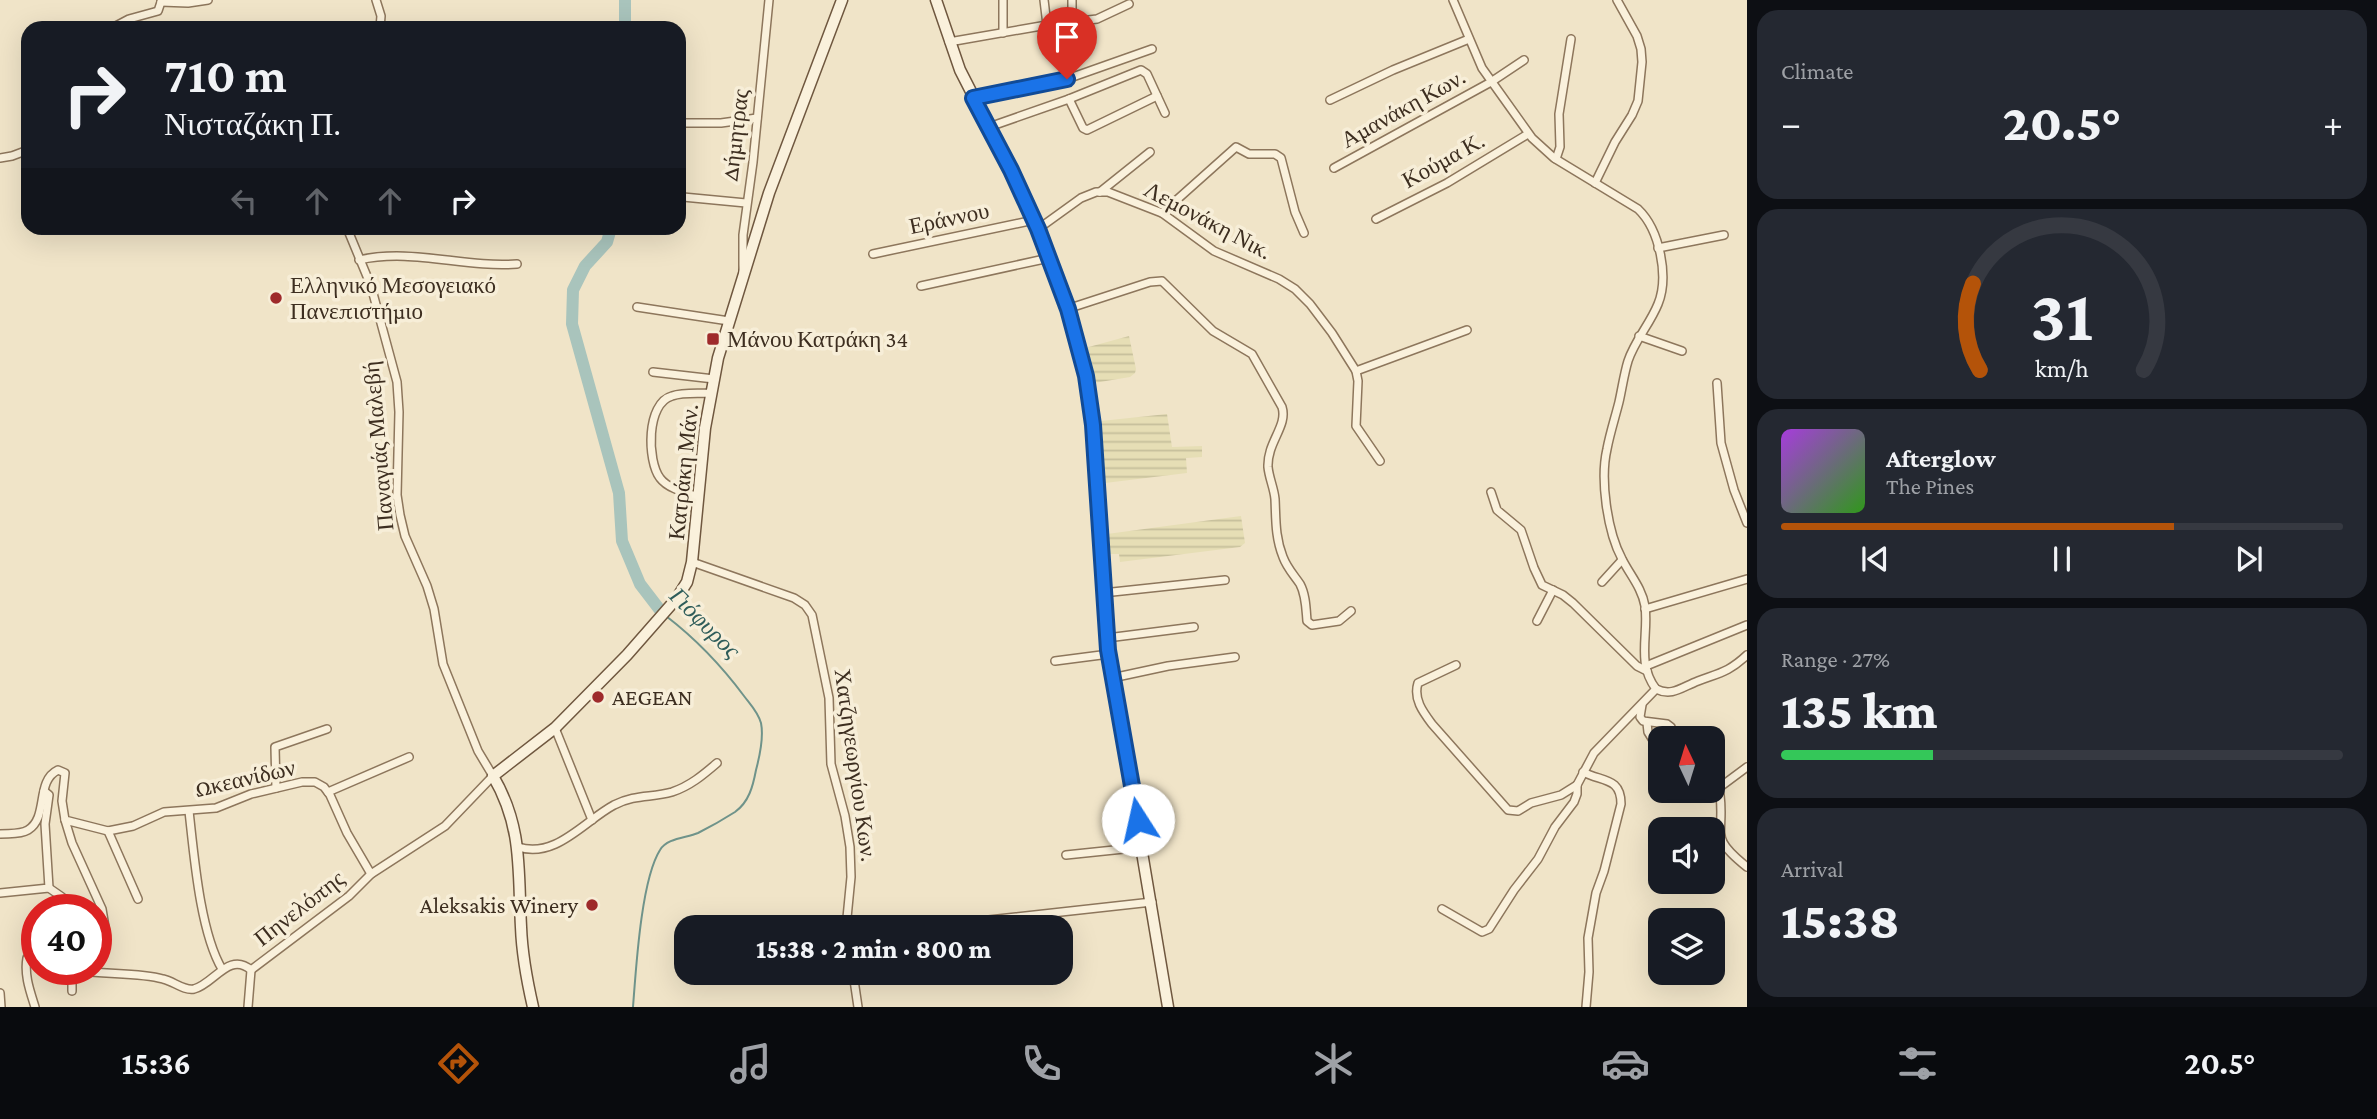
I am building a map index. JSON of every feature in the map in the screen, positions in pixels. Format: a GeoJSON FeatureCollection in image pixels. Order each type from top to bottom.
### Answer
{"type":"FeatureCollection","features":[{"type":"Feature","properties":{"kind":"street"},"geometry":{"type":"LineString","coordinates":[[125,21],[158,11],[161,1],[188,3],[208,0]]}},
{"type":"Feature","properties":{"kind":"street"},"geometry":{"type":"LineString","coordinates":[[376,0],[381,21]]}},
{"type":"Feature","properties":{"kind":"street","name":"Δήμητρας"},"geometry":{"type":"LineString","coordinates":[[743,274],[741,253],[769,0]]}},
{"type":"Feature","properties":{"kind":"street","name":"Κατράκη Μάν."},"geometry":{"type":"LineString","coordinates":[[493,776],[555,728],[645,634],[677,598],[687,582],[692,562],[710,393],[729,321],[769,193],[842,0]]}},
{"type":"Feature","properties":{"kind":"street"},"geometry":{"type":"LineString","coordinates":[[936,0],[949,42],[973,98],[1036,225],[1068,309],[1085,369],[1091,408],[1103,593],[1112,678],[1143,847],[1168,1007]]}},
{"type":"Feature","properties":{"kind":"street"},"geometry":{"type":"LineString","coordinates":[[1003,0],[1003,33]]}},
{"type":"Feature","properties":{"kind":"street"},"geometry":{"type":"LineString","coordinates":[[1044,0],[1047,24]]}},
{"type":"Feature","properties":{"kind":"street"},"geometry":{"type":"LineString","coordinates":[[1072,0],[1072,22]]}},
{"type":"Feature","properties":{"kind":"street"},"geometry":{"type":"LineString","coordinates":[[1453,0],[1491,82],[1528,134],[1556,159],[1642,213],[1650,225],[1658,248],[1661,294],[1654,313],[1639,336],[1625,371],[1604,469],[1613,536],[1622,560],[1637,583],[1645,608],[1643,647],[1646,668],[1656,689],[1664,692],[1677,691],[1699,680],[1727,672],[1747,655]]}},
{"type":"Feature","properties":{"kind":"street"},"geometry":{"type":"LineString","coordinates":[[1595,183],[1638,101],[1641,49],[1637,36],[1617,0]]}},
{"type":"Feature","properties":{"kind":"street"},"geometry":{"type":"LineString","coordinates":[[949,42],[1047,24],[1097,19],[1129,4]]}},
{"type":"Feature","properties":{"kind":"street"},"geometry":{"type":"LineString","coordinates":[[1330,100],[1393,70],[1469,39]]}},
{"type":"Feature","properties":{"kind":"street"},"geometry":{"type":"LineString","coordinates":[[1556,159],[1560,147],[1560,107],[1571,39]]}},
{"type":"Feature","properties":{"kind":"street"},"geometry":{"type":"LineString","coordinates":[[973,98],[1067,79],[1152,49]]}},
{"type":"Feature","properties":{"kind":"street","name":"Αμανάκη Κων."},"geometry":{"type":"LineString","coordinates":[[1334,168],[1491,82],[1524,60]]}},
{"type":"Feature","properties":{"kind":"street"},"geometry":{"type":"LineString","coordinates":[[989,127],[1141,70],[1146,72],[1165,113]]}},
{"type":"Feature","properties":{"kind":"street"},"geometry":{"type":"LineString","coordinates":[[1069,99],[1083,128],[1087,130],[1157,96]]}},
{"type":"Feature","properties":{"kind":"street"},"geometry":{"type":"LineString","coordinates":[[686,123],[721,124],[757,118]]}},
{"type":"Feature","properties":{"kind":"street","name":"Κούμα Κ."},"geometry":{"type":"LineString","coordinates":[[1377,219],[1447,183],[1528,134]]}},
{"type":"Feature","properties":{"kind":"street"},"geometry":{"type":"LineString","coordinates":[[1162,213],[1236,147],[1249,154],[1275,154],[1281,158],[1295,212],[1304,233]]}},
{"type":"Feature","properties":{"kind":"street"},"geometry":{"type":"LineString","coordinates":[[1036,225],[1076,201],[1100,192],[1150,152]]}},
{"type":"Feature","properties":{"kind":"street"},"geometry":{"type":"LineString","coordinates":[[0,158],[21,153]]}},
{"type":"Feature","properties":{"kind":"street","name":"Λεμονάκη Νικ."},"geometry":{"type":"LineString","coordinates":[[1100,192],[1113,194],[1162,213],[1214,251],[1279,279],[1299,292],[1332,333],[1356,371]]}},
{"type":"Feature","properties":{"kind":"street"},"geometry":{"type":"LineString","coordinates":[[686,197],[746,203]]}},
{"type":"Feature","properties":{"kind":"street","name":"Εράννου"},"geometry":{"type":"LineString","coordinates":[[873,254],[1036,225]]}},
{"type":"Feature","properties":{"kind":"street","name":"Παναγιάς Μαλεβή"},"geometry":{"type":"LineString","coordinates":[[349,235],[378,308],[397,382],[400,515],[405,536],[434,609],[443,664],[478,751],[493,776]]}},
{"type":"Feature","properties":{"kind":"street"},"geometry":{"type":"LineString","coordinates":[[1658,248],[1724,235]]}},
{"type":"Feature","properties":{"kind":"street"},"geometry":{"type":"LineString","coordinates":[[359,260],[401,255],[500,265],[517,264]]}},
{"type":"Feature","properties":{"kind":"street"},"geometry":{"type":"LineString","coordinates":[[922,286],[1049,258]]}},
{"type":"Feature","properties":{"kind":"street"},"geometry":{"type":"LineString","coordinates":[[1068,309],[1150,282],[1163,281],[1213,331],[1252,354],[1285,415],[1273,439],[1268,466],[1275,498],[1277,539],[1287,568],[1302,589],[1307,621],[1312,625],[1335,622],[1351,611]]}},
{"type":"Feature","properties":{"kind":"street"},"geometry":{"type":"LineString","coordinates":[[637,307],[729,321]]}},
{"type":"Feature","properties":{"kind":"street"},"geometry":{"type":"LineString","coordinates":[[1380,461],[1356,426],[1356,371],[1467,330]]}},
{"type":"Feature","properties":{"kind":"street"},"geometry":{"type":"LineString","coordinates":[[1639,336],[1682,351]]}},
{"type":"Feature","properties":{"kind":"street"},"geometry":{"type":"LineString","coordinates":[[653,372],[714,379]]}},
{"type":"Feature","properties":{"kind":"street"},"geometry":{"type":"LineString","coordinates":[[1717,383],[1721,443],[1734,491],[1747,522]]}},
{"type":"Feature","properties":{"kind":"street"},"geometry":{"type":"LineString","coordinates":[[699,497],[661,480],[654,465],[651,421],[659,404],[671,396],[710,393]]}},
{"type":"Feature","properties":{"kind":"street"},"geometry":{"type":"LineString","coordinates":[[1491,492],[1497,510],[1521,530],[1541,583],[1573,603],[1640,668],[1646,668],[1747,625]]}},
{"type":"Feature","properties":{"kind":"street"},"geometry":{"type":"LineString","coordinates":[[1602,582],[1622,560]]}},
{"type":"Feature","properties":{"kind":"street","name":"Χατζηγεωργίου Κων."},"geometry":{"type":"LineString","coordinates":[[692,562],[794,598],[805,605],[812,615],[829,698],[831,764],[850,847],[851,882],[847,915]]}},
{"type":"Feature","properties":{"kind":"street"},"geometry":{"type":"LineString","coordinates":[[1645,608],[1747,579]]}},
{"type":"Feature","properties":{"kind":"street"},"geometry":{"type":"LineString","coordinates":[[1103,593],[1225,580]]}},
{"type":"Feature","properties":{"kind":"street"},"geometry":{"type":"LineString","coordinates":[[1536,621],[1553,590]]}},
{"type":"Feature","properties":{"kind":"street"},"geometry":{"type":"LineString","coordinates":[[1107,638],[1194,627]]}},
{"type":"Feature","properties":{"kind":"street"},"geometry":{"type":"LineString","coordinates":[[1055,661],[1109,654]]}},
{"type":"Feature","properties":{"kind":"street"},"geometry":{"type":"LineString","coordinates":[[1112,678],[1168,666],[1235,657]]}},
{"type":"Feature","properties":{"kind":"street"},"geometry":{"type":"LineString","coordinates":[[1456,665],[1418,683],[1418,700],[1432,724],[1508,810],[1518,811],[1531,803],[1561,795],[1577,785]]}},
{"type":"Feature","properties":{"kind":"street"},"geometry":{"type":"LineString","coordinates":[[1442,909],[1486,932],[1574,802],[1577,785],[1594,753],[1656,689]]}},
{"type":"Feature","properties":{"kind":"street"},"geometry":{"type":"LineString","coordinates":[[1642,705],[1640,717],[1647,723],[1667,723],[1670,726]]}},
{"type":"Feature","properties":{"kind":"street"},"geometry":{"type":"LineString","coordinates":[[1647,723],[1648,732]]}},
{"type":"Feature","properties":{"kind":"street"},"geometry":{"type":"LineString","coordinates":[[555,728],[592,820]]}},
{"type":"Feature","properties":{"kind":"street"},"geometry":{"type":"LineString","coordinates":[[276,788],[275,747],[327,729]]}},
{"type":"Feature","properties":{"kind":"street"},"geometry":{"type":"LineString","coordinates":[[328,792],[409,757]]}},
{"type":"Feature","properties":{"kind":"street"},"geometry":{"type":"LineString","coordinates":[[518,847],[540,849],[557,844],[613,805],[638,796],[670,792],[694,783],[717,763]]}},
{"type":"Feature","properties":{"kind":"street"},"geometry":{"type":"LineString","coordinates":[[1726,782],[1747,768]]}},
{"type":"Feature","properties":{"kind":"street"},"geometry":{"type":"LineString","coordinates":[[0,834],[21,833],[34,825],[52,773],[58,770],[65,774],[62,801],[65,820],[72,843],[95,894]]}},
{"type":"Feature","properties":{"kind":"street"},"geometry":{"type":"LineString","coordinates":[[1583,772],[1619,787],[1621,794],[1621,804],[1603,876],[1596,892],[1588,938],[1586,1007]]}},
{"type":"Feature","properties":{"kind":"street"},"geometry":{"type":"LineString","coordinates":[[493,776],[511,815],[518,847],[521,928],[533,1007]]}},
{"type":"Feature","properties":{"kind":"street","name":"Πηνελόπης"},"geometry":{"type":"LineString","coordinates":[[248,1007],[251,970],[349,896],[371,874],[444,826],[493,776]]}},
{"type":"Feature","properties":{"kind":"street","name":"Ωκεανίδων"},"geometry":{"type":"LineString","coordinates":[[65,820],[108,831],[133,827],[164,812],[216,808],[241,797],[302,782],[315,782],[324,786],[328,792],[347,833],[371,874]]}},
{"type":"Feature","properties":{"kind":"street"},"geometry":{"type":"LineString","coordinates":[[44,791],[49,795],[45,824],[49,888]]}},
{"type":"Feature","properties":{"kind":"street"},"geometry":{"type":"LineString","coordinates":[[1721,803],[1721,843],[1747,867]]}},
{"type":"Feature","properties":{"kind":"street"},"geometry":{"type":"LineString","coordinates":[[112,975],[163,978],[190,990],[198,988],[222,969],[215,957],[206,925],[189,811]]}},
{"type":"Feature","properties":{"kind":"street"},"geometry":{"type":"LineString","coordinates":[[108,831],[138,899]]}},
{"type":"Feature","properties":{"kind":"street"},"geometry":{"type":"LineString","coordinates":[[1066,855],[1143,847]]}},
{"type":"Feature","properties":{"kind":"street"},"geometry":{"type":"LineString","coordinates":[[0,893],[49,888],[58,894]]}},
{"type":"Feature","properties":{"kind":"street"},"geometry":{"type":"LineString","coordinates":[[1034,915],[1152,902]]}},
{"type":"Feature","properties":{"kind":"street","name":"Πηνελόπης"},"geometry":{"type":"LineString","coordinates":[[222,969],[237,964],[245,965],[251,970]]}},
{"type":"Feature","properties":{"kind":"street"},"geometry":{"type":"LineString","coordinates":[[29,985],[35,1007]]}},
{"type":"Feature","properties":{"kind":"street"},"geometry":{"type":"LineString","coordinates":[[72,991],[73,985]]}},
{"type":"Feature","properties":{"kind":"street"},"geometry":{"type":"LineString","coordinates":[[855,985],[858,1007]]}},
{"type":"Feature","properties":{"kind":"street"},"geometry":{"type":"LineString","coordinates":[[0,993],[1,1007]]}},
{"type":"Feature","properties":{"kind":"shaded area"},"geometry":{"type":"Polygon","coordinates":[[[1129,336],[1135,373],[1130,377],[1094,383],[1085,348],[1129,336]]]}},
{"type":"Feature","properties":{"kind":"shaded area"},"geometry":{"type":"Polygon","coordinates":[[[1167,414],[1172,447],[1202,446],[1202,457],[1186,458],[1187,473],[1105,483],[1101,421],[1167,414]]]}},
{"type":"Feature","properties":{"kind":"shaded area"},"geometry":{"type":"Polygon","coordinates":[[[1241,516],[1245,543],[1240,547],[1120,562],[1119,554],[1108,554],[1107,534],[1241,516]]]}},
{"type":"Feature","properties":{"kind":"waterway","name":"Γιόφυρος"},"geometry":{"type":"LineString","coordinates":[[625,0],[625,21]]}},
{"type":"Feature","properties":{"kind":"waterway","name":"Γιόφυρος"},"geometry":{"type":"LineString","coordinates":[[609,235],[607,242],[585,266],[573,290],[572,324],[619,493],[622,541],[640,584],[663,614]]}},
{"type":"Feature","properties":{"kind":"waterway","name":"Γιόφυρος"},"geometry":{"type":"LineString","coordinates":[[633,1007],[644,903],[648,882],[660,850],[667,843],[698,833],[740,808],[752,788],[762,741],[761,723],[751,705],[708,653],[666,616]]}},
{"type":"Feature","properties":{"kind":"place","name":"Ελληνικό Μεσογειακό Πανεπιστήμιο"},"geometry":{"type":"Point","coordinates":[276,298]}},
{"type":"Feature","properties":{"kind":"place","name":"Μάνου Κατράκη 34"},"geometry":{"type":"Point","coordinates":[713,339]}},
{"type":"Feature","properties":{"kind":"place","name":"AEGEAN"},"geometry":{"type":"Point","coordinates":[598,697]}},
{"type":"Feature","properties":{"kind":"place","name":"Aleksakis Winery"},"geometry":{"type":"Point","coordinates":[592,905]}},
{"type":"Feature","properties":{"kind":"route"},"geometry":{"type":"LineString","coordinates":[[1067,79],[973,98],[1038,229],[1068,309],[1086,376],[1093,425],[1108,650],[1138,820]]}}]}
